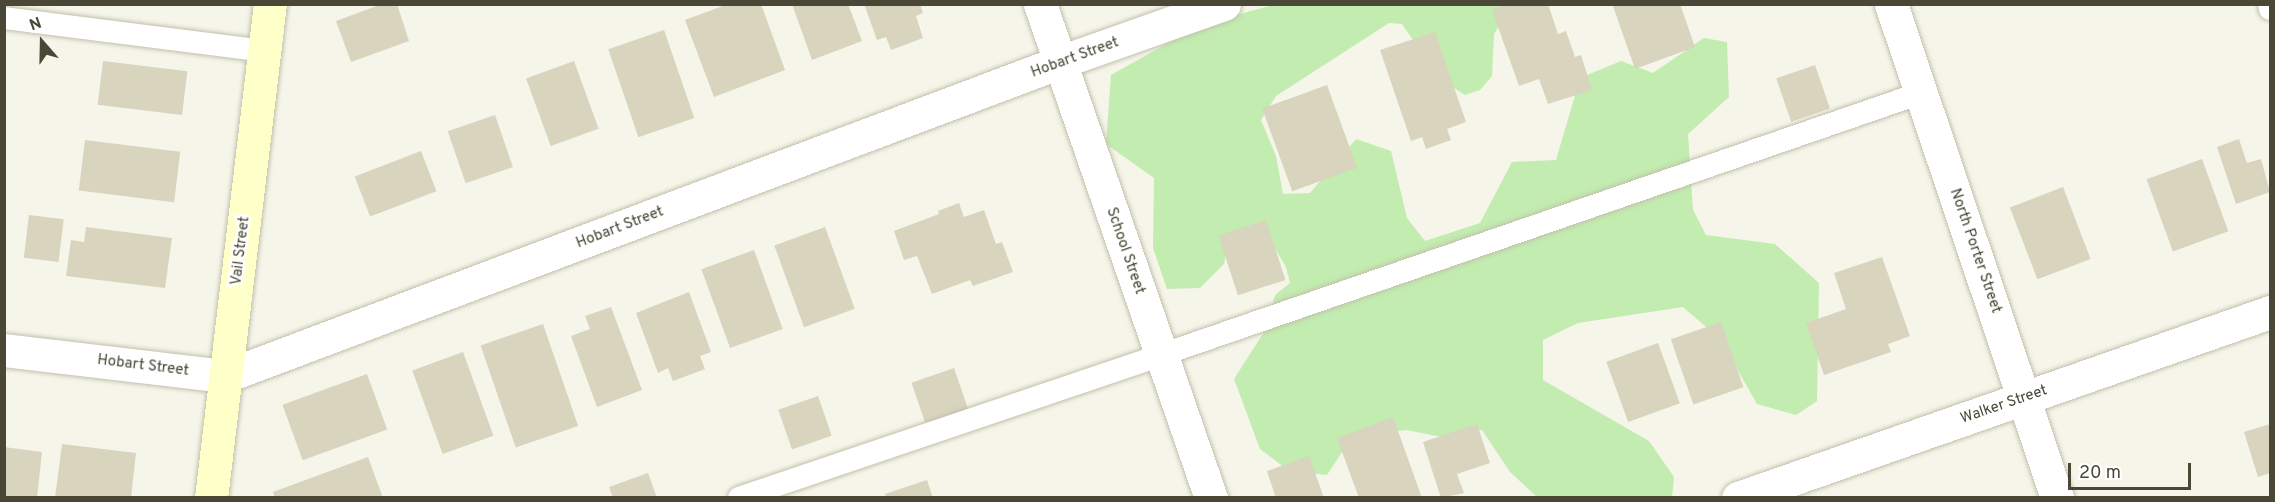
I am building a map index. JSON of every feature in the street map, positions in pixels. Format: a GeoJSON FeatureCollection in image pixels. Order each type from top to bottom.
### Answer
{"type":"FeatureCollection","features":[{"type":"Feature","properties":{"kind":"street","name":"Vail Street"},"geometry":{"type":"LineString","coordinates":[[211,498],[270,4]]}},
{"type":"Feature","properties":{"kind":"street","name":"School Street"},"geometry":{"type":"LineString","coordinates":[[1040,4],[1211,498]]}},
{"type":"Feature","properties":{"kind":"street","name":"Hobart Street"},"geometry":{"type":"LineString","coordinates":[[4,350],[226,376],[1060,63],[1224,4]]}},
{"type":"Feature","properties":{"kind":"street","name":"North Porter Street"},"geometry":{"type":"LineString","coordinates":[[1891,4],[2057,498]]}},
{"type":"Feature","properties":{"kind":"street","name":"Walker Street"},"geometry":{"type":"LineString","coordinates":[[1738,498],[2271,312]]}},
{"type":"Feature","properties":{"kind":"lane"},"geometry":{"type":"LineString","coordinates":[[2269,4],[2271,9]]}},
{"type":"Feature","properties":{"kind":"lane"},"geometry":{"type":"LineString","coordinates":[[4,18],[265,51]]}},
{"type":"Feature","properties":{"kind":"lane"},"geometry":{"type":"LineString","coordinates":[[739,498],[1921,93]]}},
{"type":"Feature","properties":{"kind":"green space"},"geometry":{"type":"Polygon","coordinates":[[[1273,5],[1512,5],[1494,34],[1492,76],[1480,90],[1465,95],[1440,79],[1402,24],[1389,23],[1276,96],[1261,120],[1276,156],[1283,194],[1310,193],[1356,139],[1391,151],[1407,218],[1425,241],[1480,223],[1512,162],[1556,160],[1580,78],[1621,61],[1653,73],[1704,38],[1727,42],[1729,97],[1688,134],[1693,210],[1706,235],[1775,244],[1819,283],[1817,401],[1796,415],[1757,404],[1720,339],[1683,307],[1578,323],[1543,340],[1543,380],[1649,441],[1674,477],[1672,497],[1537,497],[1510,472],[1482,430],[1447,438],[1406,430],[1352,437],[1327,475],[1289,471],[1260,449],[1234,379],[1266,329],[1275,295],[1290,283],[1286,267],[1261,226],[1229,239],[1224,264],[1200,288],[1167,289],[1153,248],[1154,178],[1106,144],[1111,75],[1200,25],[1273,5]]]}},
{"type":"Feature","properties":{"kind":"building"},"geometry":{"type":"Polygon","coordinates":[[[382,4],[397,4],[409,41],[351,62],[336,21],[382,4]]]}},
{"type":"Feature","properties":{"kind":"building"},"geometry":{"type":"Polygon","coordinates":[[[728,4],[761,4],[785,70],[714,97],[685,20],[728,4]]]}},
{"type":"Feature","properties":{"kind":"building"},"geometry":{"type":"Polygon","coordinates":[[[792,4],[848,4],[862,41],[812,60],[792,4]]]}},
{"type":"Feature","properties":{"kind":"building"},"geometry":{"type":"Polygon","coordinates":[[[864,4],[920,4],[923,13],[916,16],[923,38],[891,50],[886,37],[877,40],[864,4]]]}},
{"type":"Feature","properties":{"kind":"building"},"geometry":{"type":"Polygon","coordinates":[[[1507,4],[1548,4],[1558,34],[1566,31],[1575,57],[1581,55],[1592,90],[1548,104],[1539,79],[1519,86],[1492,10],[1507,4]]]}},
{"type":"Feature","properties":{"kind":"building"},"geometry":{"type":"Polygon","coordinates":[[[1618,4],[1680,4],[1695,47],[1635,69],[1613,6],[1618,4]]]}},
{"type":"Feature","properties":{"kind":"building"},"geometry":{"type":"Polygon","coordinates":[[[664,30],[694,118],[638,137],[608,49],[664,30]]]}},
{"type":"Feature","properties":{"kind":"building"},"geometry":{"type":"Polygon","coordinates":[[[1435,32],[1466,122],[1447,129],[1451,140],[1426,149],[1422,137],[1411,141],[1380,50],[1435,32]]]}},
{"type":"Feature","properties":{"kind":"building"},"geometry":{"type":"Polygon","coordinates":[[[103,61],[187,71],[182,115],[98,105],[103,61]]]}},
{"type":"Feature","properties":{"kind":"building"},"geometry":{"type":"Polygon","coordinates":[[[574,61],[599,129],[551,146],[526,78],[574,61]]]}},
{"type":"Feature","properties":{"kind":"building"},"geometry":{"type":"Polygon","coordinates":[[[1815,65],[1830,108],[1791,122],[1776,78],[1815,65]]]}},
{"type":"Feature","properties":{"kind":"building"},"geometry":{"type":"Polygon","coordinates":[[[1327,85],[1357,168],[1292,191],[1262,109],[1327,85]]]}},
{"type":"Feature","properties":{"kind":"building"},"geometry":{"type":"Polygon","coordinates":[[[495,115],[513,167],[466,183],[448,131],[495,115]]]}},
{"type":"Feature","properties":{"kind":"building"},"geometry":{"type":"Polygon","coordinates":[[[2239,139],[2247,163],[2261,159],[2270,192],[2236,204],[2217,147],[2239,139]]]}},
{"type":"Feature","properties":{"kind":"building"},"geometry":{"type":"Polygon","coordinates":[[[85,140],[180,152],[174,202],[79,191],[85,140]]]}},
{"type":"Feature","properties":{"kind":"building"},"geometry":{"type":"Polygon","coordinates":[[[421,151],[436,191],[370,217],[355,176],[421,151]]]}},
{"type":"Feature","properties":{"kind":"building"},"geometry":{"type":"Polygon","coordinates":[[[2202,159],[2228,231],[2173,252],[2147,179],[2202,159]]]}},
{"type":"Feature","properties":{"kind":"building"},"geometry":{"type":"Polygon","coordinates":[[[2063,187],[2091,259],[2037,279],[2010,207],[2063,187]]]}},
{"type":"Feature","properties":{"kind":"building"},"geometry":{"type":"Polygon","coordinates":[[[959,203],[964,217],[984,210],[996,244],[1002,242],[1013,272],[973,286],[970,280],[932,294],[917,256],[904,260],[894,231],[939,214],[938,211],[959,203]]]}},
{"type":"Feature","properties":{"kind":"building"},"geometry":{"type":"Polygon","coordinates":[[[29,215],[64,219],[58,262],[24,258],[29,215]]]}},
{"type":"Feature","properties":{"kind":"building"},"geometry":{"type":"Polygon","coordinates":[[[1266,220],[1285,280],[1238,295],[1218,235],[1266,220]]]}},
{"type":"Feature","properties":{"kind":"building"},"geometry":{"type":"Polygon","coordinates":[[[86,227],[172,238],[165,288],[66,276],[71,240],[84,242],[86,227]]]}},
{"type":"Feature","properties":{"kind":"building"},"geometry":{"type":"Polygon","coordinates":[[[825,227],[855,309],[804,327],[774,245],[825,227]]]}},
{"type":"Feature","properties":{"kind":"building"},"geometry":{"type":"Polygon","coordinates":[[[754,250],[783,329],[730,348],[701,269],[754,250]]]}},
{"type":"Feature","properties":{"kind":"building"},"geometry":{"type":"Polygon","coordinates":[[[1882,257],[1910,336],[1888,344],[1891,352],[1824,375],[1806,323],[1846,309],[1834,273],[1882,257]]]}},
{"type":"Feature","properties":{"kind":"building"},"geometry":{"type":"Polygon","coordinates":[[[689,292],[711,352],[700,356],[705,369],[673,381],[668,368],[658,373],[636,313],[689,292]]]}},
{"type":"Feature","properties":{"kind":"building"},"geometry":{"type":"Polygon","coordinates":[[[611,307],[642,390],[597,407],[571,336],[590,329],[585,316],[611,307]]]}},
{"type":"Feature","properties":{"kind":"building"},"geometry":{"type":"Polygon","coordinates":[[[1721,322],[1743,387],[1693,404],[1671,339],[1721,322]]]}},
{"type":"Feature","properties":{"kind":"building"},"geometry":{"type":"Polygon","coordinates":[[[543,324],[578,426],[516,448],[481,345],[543,324]]]}},
{"type":"Feature","properties":{"kind":"building"},"geometry":{"type":"Polygon","coordinates":[[[1658,343],[1680,403],[1628,422],[1606,362],[1658,343]]]}},
{"type":"Feature","properties":{"kind":"building"},"geometry":{"type":"Polygon","coordinates":[[[463,352],[493,436],[443,454],[412,370],[463,352]]]}},
{"type":"Feature","properties":{"kind":"building"},"geometry":{"type":"Polygon","coordinates":[[[954,368],[970,415],[928,430],[911,383],[954,368]]]}},
{"type":"Feature","properties":{"kind":"building"},"geometry":{"type":"Polygon","coordinates":[[[367,374],[387,429],[303,460],[282,405],[367,374]]]}},
{"type":"Feature","properties":{"kind":"building"},"geometry":{"type":"Polygon","coordinates":[[[818,396],[832,436],[792,449],[778,410],[818,396]]]}},
{"type":"Feature","properties":{"kind":"building"},"geometry":{"type":"Polygon","coordinates":[[[1393,417],[1422,498],[1359,498],[1337,438],[1393,417]]]}},
{"type":"Feature","properties":{"kind":"building"},"geometry":{"type":"Polygon","coordinates":[[[1477,424],[1490,463],[1457,474],[1464,493],[1441,498],[1423,442],[1477,424]]]}},
{"type":"Feature","properties":{"kind":"building"},"geometry":{"type":"Polygon","coordinates":[[[2270,424],[2270,473],[2258,477],[2244,432],[2270,424]]]}},
{"type":"Feature","properties":{"kind":"building"},"geometry":{"type":"Polygon","coordinates":[[[62,444],[136,453],[131,498],[55,498],[62,444]]]}},
{"type":"Feature","properties":{"kind":"building"},"geometry":{"type":"Polygon","coordinates":[[[4,447],[42,452],[37,498],[4,498],[4,447]]]}},
{"type":"Feature","properties":{"kind":"building"},"geometry":{"type":"Polygon","coordinates":[[[1309,456],[1324,498],[1276,498],[1267,471],[1309,456]]]}},
{"type":"Feature","properties":{"kind":"building"},"geometry":{"type":"Polygon","coordinates":[[[368,457],[383,498],[275,498],[273,492],[368,457]]]}},
{"type":"Feature","properties":{"kind":"building"},"geometry":{"type":"Polygon","coordinates":[[[648,473],[657,498],[613,498],[609,487],[648,473]]]}},
{"type":"Feature","properties":{"kind":"building"},"geometry":{"type":"Polygon","coordinates":[[[927,480],[933,498],[886,498],[885,494],[927,480]]]}}]}
